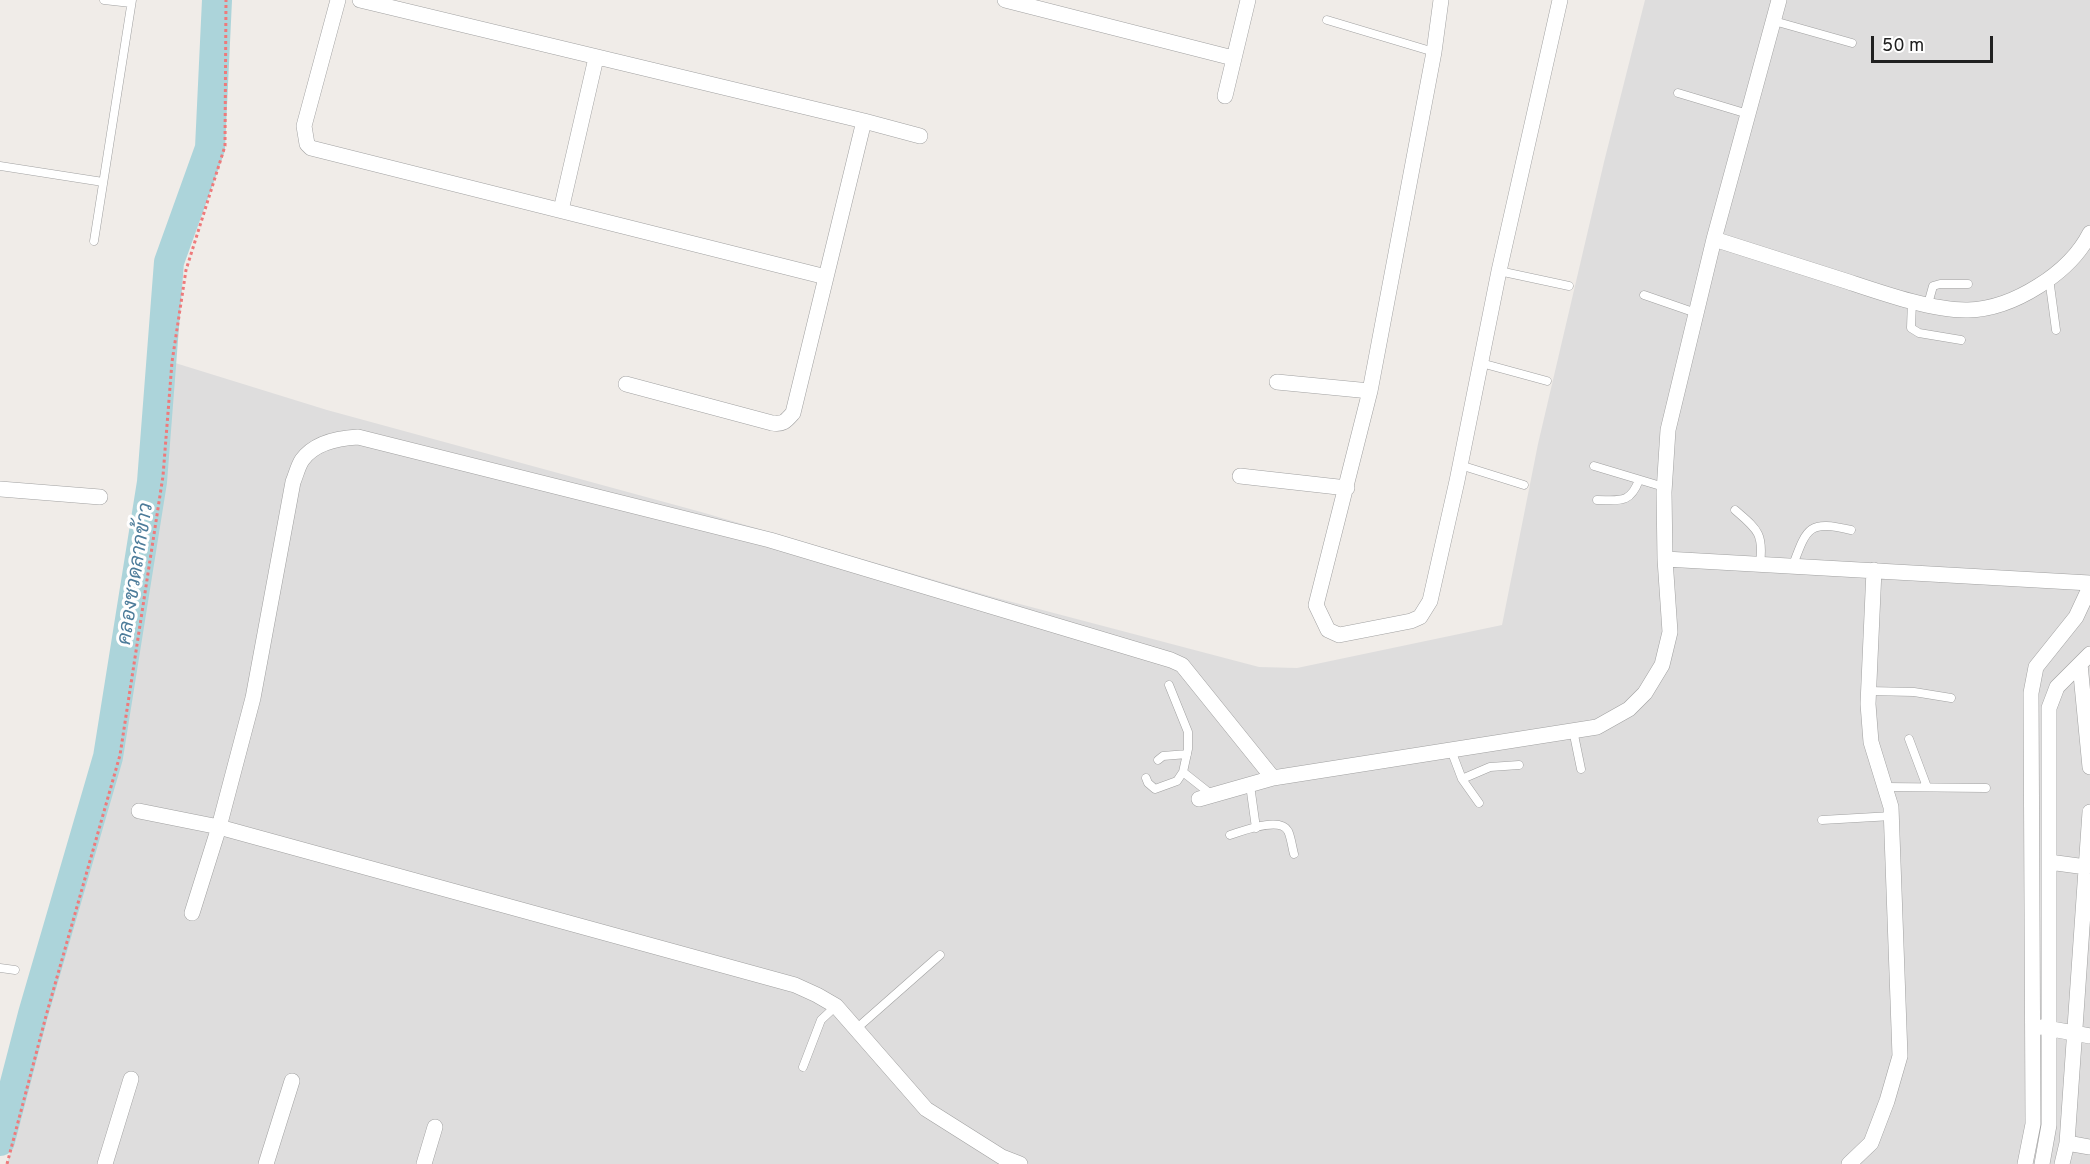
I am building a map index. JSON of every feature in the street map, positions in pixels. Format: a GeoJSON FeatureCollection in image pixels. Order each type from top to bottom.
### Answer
{"type":"FeatureCollection","features":[{"type":"Feature","properties":{"kind":"street"},"geometry":{"type":"LineString","coordinates":[[338,0],[304,126],[307,144],[311,148],[826,277]]}},
{"type":"Feature","properties":{"kind":"street"},"geometry":{"type":"LineString","coordinates":[[360,0],[920,136]]}},
{"type":"Feature","properties":{"kind":"street"},"geometry":{"type":"LineString","coordinates":[[1005,0],[1233,58]]}},
{"type":"Feature","properties":{"kind":"street"},"geometry":{"type":"LineString","coordinates":[[1225,96],[1248,0]]}},
{"type":"Feature","properties":{"kind":"street"},"geometry":{"type":"LineString","coordinates":[[1441,0],[1434,52],[1370,391],[1316,605],[1328,630],[1339,635],[1412,621],[1424,613],[1432,594],[1460,465],[1479,362],[1560,0]]}},
{"type":"Feature","properties":{"kind":"street"},"geometry":{"type":"LineString","coordinates":[[1206,797],[1273,778],[1597,727],[1629,709],[1645,693],[1662,665],[1670,632],[1665,559],[1664,487],[1668,430],[1714,239],[1779,0]]}},
{"type":"Feature","properties":{"kind":"street"},"geometry":{"type":"LineString","coordinates":[[561,210],[596,58]]}},
{"type":"Feature","properties":{"kind":"street"},"geometry":{"type":"LineString","coordinates":[[626,384],[772,423],[779,424],[786,421],[793,413],[864,121]]}},
{"type":"Feature","properties":{"kind":"street"},"geometry":{"type":"LineString","coordinates":[[1714,239],[1912,301],[1966,310],[1991,308],[2033,289],[2066,266],[2090,233]]}},
{"type":"Feature","properties":{"kind":"street"},"geometry":{"type":"LineString","coordinates":[[1277,382],[1370,391]]}},
{"type":"Feature","properties":{"kind":"street"},"geometry":{"type":"LineString","coordinates":[[192,913],[219,827],[253,698],[293,482],[303,459],[316,447],[336,439],[358,437],[770,540],[1172,660],[1182,665],[1273,778]]}},
{"type":"Feature","properties":{"kind":"street"},"geometry":{"type":"LineString","coordinates":[[1240,476],[1347,488]]}},
{"type":"Feature","properties":{"kind":"street"},"geometry":{"type":"LineString","coordinates":[[0,489],[100,497]]}},
{"type":"Feature","properties":{"kind":"street"},"geometry":{"type":"LineString","coordinates":[[1665,559],[2090,585],[2076,617],[2036,667],[2031,693],[2032,1124],[2025,1164]]}},
{"type":"Feature","properties":{"kind":"street"},"geometry":{"type":"LineString","coordinates":[[1850,1164],[1871,1143],[1887,1101],[1900,1056],[1892,816],[1871,742],[1868,691],[1874,570]]}},
{"type":"Feature","properties":{"kind":"street"},"geometry":{"type":"LineString","coordinates":[[2085,659],[2090,767]]}},
{"type":"Feature","properties":{"kind":"street"},"geometry":{"type":"LineString","coordinates":[[2042,1164],[2049,1125],[2049,708],[2057,687],[2085,659]]}},
{"type":"Feature","properties":{"kind":"street"},"geometry":{"type":"LineString","coordinates":[[139,811],[219,827],[795,985],[836,1006],[926,1109],[1002,1156],[1020,1164]]}},
{"type":"Feature","properties":{"kind":"street"},"geometry":{"type":"LineString","coordinates":[[2062,1164],[2082,1035],[2086,867],[2090,812]]}},
{"type":"Feature","properties":{"kind":"street"},"geometry":{"type":"LineString","coordinates":[[2049,862],[2086,867]]}},
{"type":"Feature","properties":{"kind":"street"},"geometry":{"type":"LineString","coordinates":[[2032,1027],[2049,1027],[2082,1035]]}},
{"type":"Feature","properties":{"kind":"street"},"geometry":{"type":"LineString","coordinates":[[105,1164],[131,1079]]}},
{"type":"Feature","properties":{"kind":"street"},"geometry":{"type":"LineString","coordinates":[[266,1164],[292,1081]]}},
{"type":"Feature","properties":{"kind":"street"},"geometry":{"type":"LineString","coordinates":[[424,1164],[435,1127]]}},
{"type":"Feature","properties":{"kind":"street"},"geometry":{"type":"LineString","coordinates":[[2067,1143],[2090,1148]]}},
{"type":"Feature","properties":{"kind":"lane"},"geometry":{"type":"LineString","coordinates":[[94,242],[131,2],[104,0]]}},
{"type":"Feature","properties":{"kind":"lane"},"geometry":{"type":"LineString","coordinates":[[1327,20],[1434,52]]}},
{"type":"Feature","properties":{"kind":"lane"},"geometry":{"type":"LineString","coordinates":[[1774,21],[1852,43]]}},
{"type":"Feature","properties":{"kind":"lane"},"geometry":{"type":"LineString","coordinates":[[1678,93],[1749,114]]}},
{"type":"Feature","properties":{"kind":"lane"},"geometry":{"type":"LineString","coordinates":[[0,166],[103,182]]}},
{"type":"Feature","properties":{"kind":"lane"},"geometry":{"type":"LineString","coordinates":[[1499,271],[1569,286]]}},
{"type":"Feature","properties":{"kind":"lane"},"geometry":{"type":"LineString","coordinates":[[2049,278],[2056,330]]}},
{"type":"Feature","properties":{"kind":"lane"},"geometry":{"type":"LineString","coordinates":[[1928,304],[1933,286],[1968,284]]}},
{"type":"Feature","properties":{"kind":"lane"},"geometry":{"type":"LineString","coordinates":[[1644,295],[1696,313]]}},
{"type":"Feature","properties":{"kind":"lane"},"geometry":{"type":"LineString","coordinates":[[1912,301],[1911,328],[1919,333],[1961,340]]}},
{"type":"Feature","properties":{"kind":"lane"},"geometry":{"type":"LineString","coordinates":[[1479,362],[1546,381]]}},
{"type":"Feature","properties":{"kind":"lane"},"geometry":{"type":"LineString","coordinates":[[1460,465],[1524,484]]}},
{"type":"Feature","properties":{"kind":"lane"},"geometry":{"type":"LineString","coordinates":[[1594,466],[1664,487]]}},
{"type":"Feature","properties":{"kind":"lane"},"geometry":{"type":"LineString","coordinates":[[1597,500],[1624,500],[1635,491],[1639,480]]}},
{"type":"Feature","properties":{"kind":"lane"},"geometry":{"type":"LineString","coordinates":[[1735,510],[1756,528],[1761,537],[1760,564]]}},
{"type":"Feature","properties":{"kind":"lane"},"geometry":{"type":"LineString","coordinates":[[1793,566],[1803,537],[1811,530],[1829,525],[1851,530]]}},
{"type":"Feature","properties":{"kind":"lane"},"geometry":{"type":"LineString","coordinates":[[1146,778],[1155,789],[1177,781],[1183,772],[1188,732],[1169,685]]}},
{"type":"Feature","properties":{"kind":"lane"},"geometry":{"type":"LineString","coordinates":[[1868,691],[1914,692],[1951,698]]}},
{"type":"Feature","properties":{"kind":"lane"},"geometry":{"type":"LineString","coordinates":[[1573,730],[1581,769]]}},
{"type":"Feature","properties":{"kind":"lane"},"geometry":{"type":"LineString","coordinates":[[1910,740],[1927,787]]}},
{"type":"Feature","properties":{"kind":"lane"},"geometry":{"type":"LineString","coordinates":[[1451,750],[1462,779],[1479,803]]}},
{"type":"Feature","properties":{"kind":"lane"},"geometry":{"type":"LineString","coordinates":[[1158,760],[1163,756],[1187,754]]}},
{"type":"Feature","properties":{"kind":"lane"},"geometry":{"type":"LineString","coordinates":[[1462,779],[1490,767],[1519,765]]}},
{"type":"Feature","properties":{"kind":"lane"},"geometry":{"type":"LineString","coordinates":[[1183,772],[1206,797]]}},
{"type":"Feature","properties":{"kind":"lane"},"geometry":{"type":"LineString","coordinates":[[1250,784],[1256,828]]}},
{"type":"Feature","properties":{"kind":"lane"},"geometry":{"type":"LineString","coordinates":[[1885,787],[1986,788]]}},
{"type":"Feature","properties":{"kind":"lane"},"geometry":{"type":"LineString","coordinates":[[1822,820],[1892,816]]}},
{"type":"Feature","properties":{"kind":"lane"},"geometry":{"type":"LineString","coordinates":[[1230,835],[1272,823],[1282,825],[1287,829],[1294,854]]}},
{"type":"Feature","properties":{"kind":"lane"},"geometry":{"type":"LineString","coordinates":[[856,1029],[940,956]]}},
{"type":"Feature","properties":{"kind":"lane"},"geometry":{"type":"LineString","coordinates":[[0,968],[15,970]]}},
{"type":"Feature","properties":{"kind":"lane"},"geometry":{"type":"LineString","coordinates":[[803,1067],[821,1020],[836,1006]]}},
{"type":"Feature","properties":{"kind":"path"},"geometry":{"type":"LineString","coordinates":[[7,1164],[120,755],[163,476],[172,362],[186,270],[225,146],[226,0]]}},
{"type":"Feature","properties":{"kind":"shaded area"},"geometry":{"type":"Polygon","coordinates":[[[1645,0],[2090,0],[2090,1164],[7,1164],[118,760],[162,481],[172,362],[327,410],[701,512],[993,597],[1259,667],[1297,668],[1502,625],[1538,444],[1604,162],[1645,0]]]}},
{"type":"Feature","properties":{"kind":"waterway","name":"คลองชวดลากข้าว"},"geometry":{"type":"LineString","coordinates":[[0,1141],[33,1014],[108,757],[152,482],[169,262],[210,148],[217,0]]}}]}
